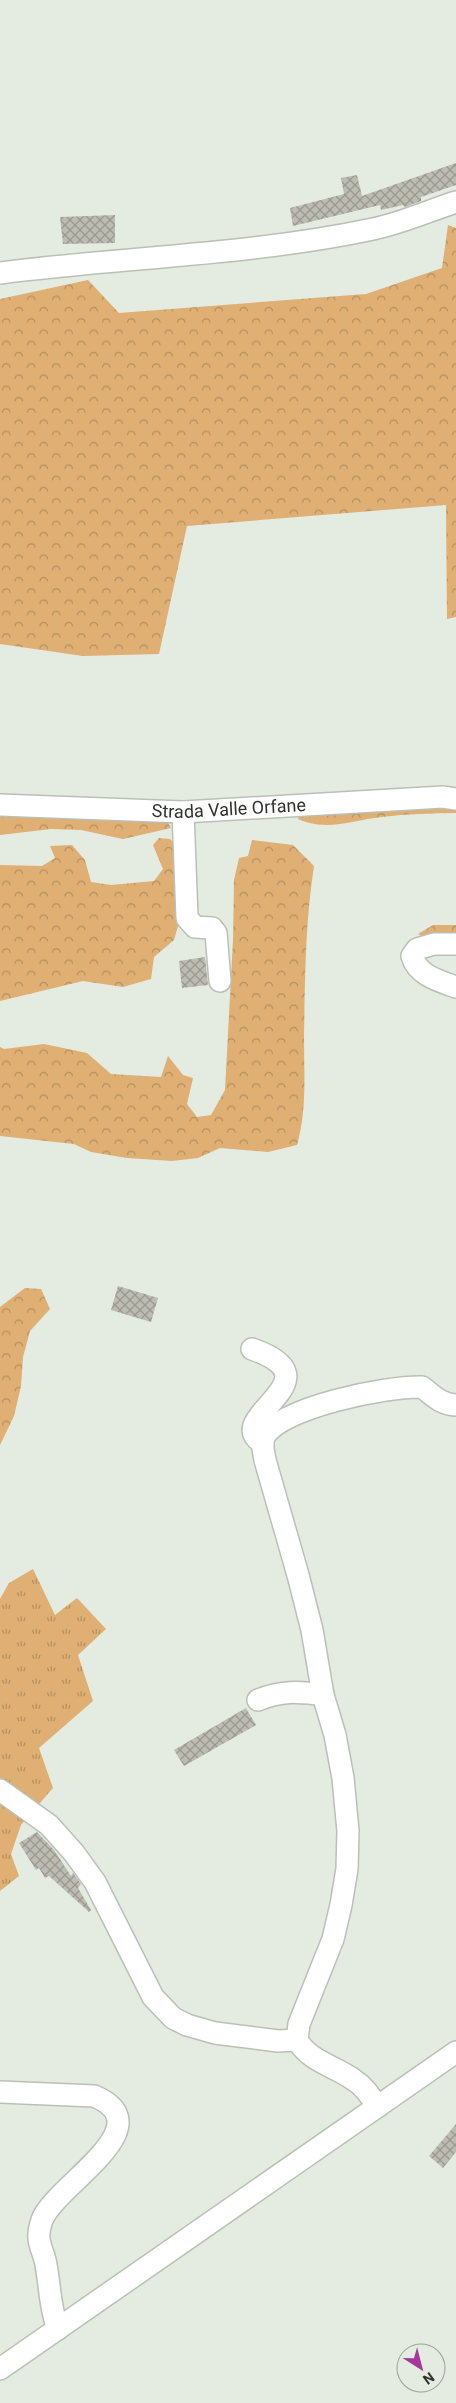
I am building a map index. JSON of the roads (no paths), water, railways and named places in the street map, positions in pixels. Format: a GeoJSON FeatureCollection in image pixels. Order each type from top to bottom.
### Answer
{"type":"FeatureCollection","features":[{"type":"Feature","properties":{"kind":"street"},"geometry":{"type":"LineString","coordinates":[[0,273],[296,243],[373,229],[409,220],[456,202]]}},
{"type":"Feature","properties":{"kind":"street","name":"Strada Valle Orfane"},"geometry":{"type":"LineString","coordinates":[[0,805],[183,812],[443,797],[456,799]]}},
{"type":"Feature","properties":{"kind":"street"},"geometry":{"type":"LineString","coordinates":[[183,812],[187,918],[195,927],[212,928],[216,933],[220,981]]}},
{"type":"Feature","properties":{"kind":"street"},"geometry":{"type":"LineString","coordinates":[[456,944],[434,944],[417,948],[412,956],[414,964],[422,972],[456,987]]}},
{"type":"Feature","properties":{"kind":"street"},"geometry":{"type":"LineString","coordinates":[[252,1349],[276,1359],[282,1364],[285,1371],[285,1382],[282,1390],[255,1420],[254,1433],[256,1439],[263,1443]]}},
{"type":"Feature","properties":{"kind":"street"},"geometry":{"type":"LineString","coordinates":[[297,2040],[302,2017],[333,1939],[347,1869],[348,1831],[343,1778],[335,1735],[323,1695],[307,1612],[265,1460],[263,1443],[270,1430],[281,1420],[302,1410],[371,1394],[410,1387],[422,1387],[435,1399],[446,1404],[456,1405]]}},
{"type":"Feature","properties":{"kind":"street"},"geometry":{"type":"LineString","coordinates":[[258,1700],[273,1694],[292,1691],[323,1695]]}},
{"type":"Feature","properties":{"kind":"street"},"geometry":{"type":"LineString","coordinates":[[0,1790],[49,1825],[74,1853],[95,1882],[153,1997],[174,2018],[187,2026],[215,2033],[278,2041],[297,2040]]}},
{"type":"Feature","properties":{"kind":"street"},"geometry":{"type":"LineString","coordinates":[[297,2040],[308,2054],[354,2080],[366,2090],[378,2107]]}},
{"type":"Feature","properties":{"kind":"street"},"geometry":{"type":"LineString","coordinates":[[0,2369],[456,2052]]}},
{"type":"Feature","properties":{"kind":"street"},"geometry":{"type":"LineString","coordinates":[[0,2092],[94,2096],[106,2101],[115,2110],[118,2120],[116,2133],[110,2146],[57,2197],[47,2209],[39,2227],[39,2240],[46,2262],[58,2329]]}}]}
